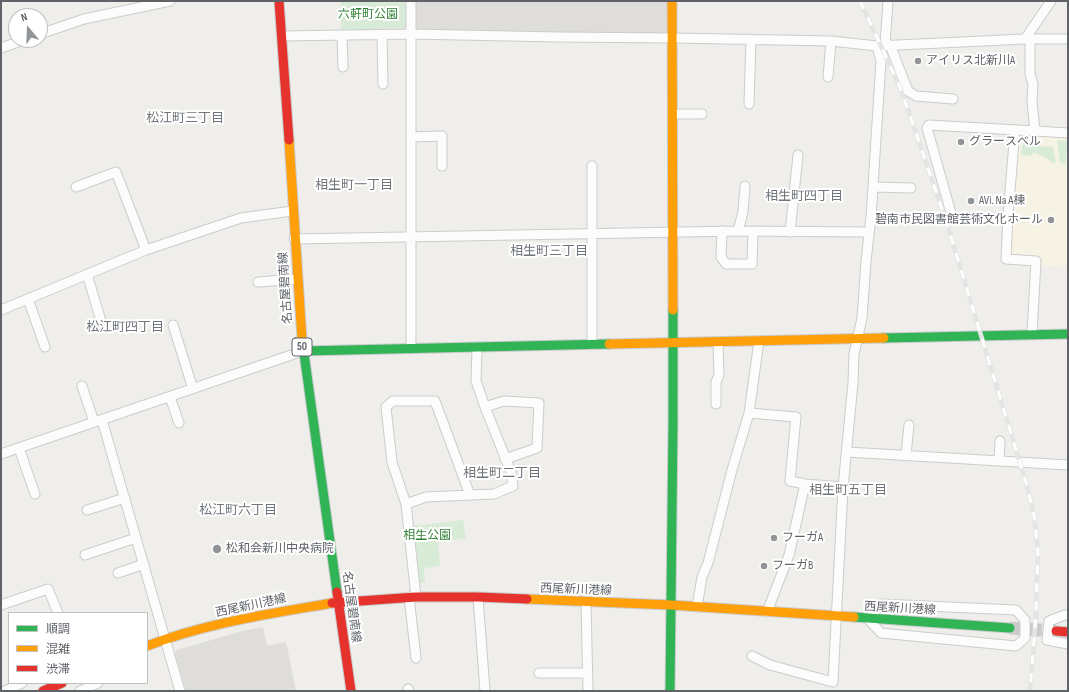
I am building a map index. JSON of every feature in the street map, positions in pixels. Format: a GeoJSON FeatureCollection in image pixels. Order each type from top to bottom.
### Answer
{"type":"FeatureCollection","features":[{"type":"Feature","properties":{"kind":"main road","name":"名古屋碧南線"},"geometry":{"type":"LineString","coordinates":[[279,1],[292,211],[303,351],[351,691]]}},
{"type":"Feature","properties":{"kind":"main road"},"geometry":{"type":"LineString","coordinates":[[670,691],[673,423],[672,1]]}},
{"type":"Feature","properties":{"kind":"main road"},"geometry":{"type":"LineString","coordinates":[[303,351],[1068,334]]}},
{"type":"Feature","properties":{"kind":"main road","name":"西尾新川港線"},"geometry":{"type":"LineString","coordinates":[[149,644],[243,618],[338,602],[412,597],[478,597],[697,607],[1010,628]]}},
{"type":"Feature","properties":{"kind":"main road"},"geometry":{"type":"LineString","coordinates":[[1056,631],[1068,632]]}},
{"type":"Feature","properties":{"kind":"main road"},"geometry":{"type":"LineString","coordinates":[[43,691],[60,684]]}},
{"type":"Feature","properties":{"kind":"street"},"geometry":{"type":"LineString","coordinates":[[48,31],[84,19],[170,1]]}},
{"type":"Feature","properties":{"kind":"street"},"geometry":{"type":"LineString","coordinates":[[411,1],[411,348]]}},
{"type":"Feature","properties":{"kind":"street"},"geometry":{"type":"LineString","coordinates":[[752,656],[770,665],[833,682],[843,487],[853,383],[854,354],[856,339],[862,318],[870,232],[881,61],[888,1]]}},
{"type":"Feature","properties":{"kind":"street"},"geometry":{"type":"LineString","coordinates":[[1035,131],[1032,101],[1033,84],[1030,74],[1027,39],[1051,1]]}},
{"type":"Feature","properties":{"kind":"street"},"geometry":{"type":"LineString","coordinates":[[281,36],[411,34],[751,39],[831,41],[884,45],[1027,39],[1068,39]]}},
{"type":"Feature","properties":{"kind":"street"},"geometry":{"type":"LineString","coordinates":[[342,35],[343,67]]}},
{"type":"Feature","properties":{"kind":"street"},"geometry":{"type":"LineString","coordinates":[[382,35],[383,84]]}},
{"type":"Feature","properties":{"kind":"street"},"geometry":{"type":"LineString","coordinates":[[749,104],[751,39]]}},
{"type":"Feature","properties":{"kind":"street"},"geometry":{"type":"LineString","coordinates":[[828,77],[831,41]]}},
{"type":"Feature","properties":{"kind":"street"},"geometry":{"type":"LineString","coordinates":[[884,45],[908,91],[916,96],[953,99]]}},
{"type":"Feature","properties":{"kind":"street"},"geometry":{"type":"LineString","coordinates":[[673,114],[702,114]]}},
{"type":"Feature","properties":{"kind":"street"},"geometry":{"type":"LineString","coordinates":[[951,213],[927,128],[929,125],[1068,133]]}},
{"type":"Feature","properties":{"kind":"street"},"geometry":{"type":"LineString","coordinates":[[1015,130],[1006,259],[1036,261],[1032,334]]}},
{"type":"Feature","properties":{"kind":"street"},"geometry":{"type":"LineString","coordinates":[[411,137],[442,136],[442,166]]}},
{"type":"Feature","properties":{"kind":"street"},"geometry":{"type":"LineString","coordinates":[[790,232],[798,155]]}},
{"type":"Feature","properties":{"kind":"street"},"geometry":{"type":"LineString","coordinates":[[592,166],[592,344]]}},
{"type":"Feature","properties":{"kind":"street"},"geometry":{"type":"LineString","coordinates":[[76,187],[116,172],[146,250]]}},
{"type":"Feature","properties":{"kind":"street"},"geometry":{"type":"LineString","coordinates":[[738,231],[743,212],[745,186]]}},
{"type":"Feature","properties":{"kind":"street"},"geometry":{"type":"LineString","coordinates":[[873,187],[911,188]]}},
{"type":"Feature","properties":{"kind":"street"},"geometry":{"type":"LineString","coordinates":[[1,310],[146,250],[241,218],[292,211]]}},
{"type":"Feature","properties":{"kind":"street"},"geometry":{"type":"LineString","coordinates":[[294,239],[738,231],[870,232]]}},
{"type":"Feature","properties":{"kind":"street"},"geometry":{"type":"LineString","coordinates":[[722,232],[721,257],[726,264],[752,264],[753,231]]}},
{"type":"Feature","properties":{"kind":"street"},"geometry":{"type":"LineString","coordinates":[[87,274],[101,321]]}},
{"type":"Feature","properties":{"kind":"street"},"geometry":{"type":"LineString","coordinates":[[258,282],[297,280]]}},
{"type":"Feature","properties":{"kind":"street"},"geometry":{"type":"LineString","coordinates":[[28,299],[45,347]]}},
{"type":"Feature","properties":{"kind":"street"},"geometry":{"type":"LineString","coordinates":[[172,325],[193,389]]}},
{"type":"Feature","properties":{"kind":"street"},"geometry":{"type":"LineString","coordinates":[[697,607],[702,577],[708,563],[732,470],[749,413],[759,341]]}},
{"type":"Feature","properties":{"kind":"street"},"geometry":{"type":"LineString","coordinates":[[716,404],[716,382],[719,375],[718,342]]}},
{"type":"Feature","properties":{"kind":"street"},"geometry":{"type":"LineString","coordinates":[[406,504],[426,497],[494,494],[513,486],[511,472],[476,380],[477,348]]}},
{"type":"Feature","properties":{"kind":"street"},"geometry":{"type":"LineString","coordinates":[[1,454],[303,351]]}},
{"type":"Feature","properties":{"kind":"street"},"geometry":{"type":"LineString","coordinates":[[82,386],[98,421],[125,498],[180,691]]}},
{"type":"Feature","properties":{"kind":"street"},"geometry":{"type":"LineString","coordinates":[[170,396],[179,423]]}},
{"type":"Feature","properties":{"kind":"street"},"geometry":{"type":"LineString","coordinates":[[416,658],[406,504],[392,462],[386,407],[393,401],[435,401],[470,495]]}},
{"type":"Feature","properties":{"kind":"street"},"geometry":{"type":"LineString","coordinates":[[485,407],[504,401],[538,403],[537,448],[505,459]]}},
{"type":"Feature","properties":{"kind":"street"},"geometry":{"type":"LineString","coordinates":[[749,413],[796,417],[790,481],[843,487]]}},
{"type":"Feature","properties":{"kind":"street"},"geometry":{"type":"LineString","coordinates":[[906,455],[909,425]]}},
{"type":"Feature","properties":{"kind":"street"},"geometry":{"type":"LineString","coordinates":[[999,461],[1000,441]]}},
{"type":"Feature","properties":{"kind":"street"},"geometry":{"type":"LineString","coordinates":[[19,448],[35,494]]}},
{"type":"Feature","properties":{"kind":"street"},"geometry":{"type":"LineString","coordinates":[[847,452],[1068,466]]}},
{"type":"Feature","properties":{"kind":"street"},"geometry":{"type":"LineString","coordinates":[[767,612],[789,555],[806,484]]}},
{"type":"Feature","properties":{"kind":"street"},"geometry":{"type":"LineString","coordinates":[[87,510],[125,498]]}},
{"type":"Feature","properties":{"kind":"street"},"geometry":{"type":"LineString","coordinates":[[85,555],[136,538]]}},
{"type":"Feature","properties":{"kind":"street"},"geometry":{"type":"LineString","coordinates":[[118,573],[144,564]]}},
{"type":"Feature","properties":{"kind":"street"},"geometry":{"type":"LineString","coordinates":[[1,605],[48,589],[58,612]]}},
{"type":"Feature","properties":{"kind":"street"},"geometry":{"type":"LineString","coordinates":[[478,597],[484,691]]}},
{"type":"Feature","properties":{"kind":"street"},"geometry":{"type":"LineString","coordinates":[[586,602],[588,691]]}},
{"type":"Feature","properties":{"kind":"street"},"geometry":{"type":"LineString","coordinates":[[882,604],[1016,610],[1026,620],[1025,638],[1016,646],[881,633],[868,619],[882,604]]}},
{"type":"Feature","properties":{"kind":"street"},"geometry":{"type":"LineString","coordinates":[[1068,615],[1049,621],[1048,640],[1068,644]]}},
{"type":"Feature","properties":{"kind":"street"},"geometry":{"type":"LineString","coordinates":[[539,673],[587,673]]}},
{"type":"Feature","properties":{"kind":"street"},"geometry":{"type":"LineString","coordinates":[[5,691],[20,684]]}},
{"type":"Feature","properties":{"kind":"street"},"geometry":{"type":"LineString","coordinates":[[80,691],[96,684]]}},
{"type":"Feature","properties":{"kind":"shaded area"},"geometry":{"type":"Polygon","coordinates":[[[411,1],[672,1],[673,38],[411,34],[411,1]]]}},
{"type":"Feature","properties":{"kind":"shaded area"},"geometry":{"type":"Polygon","coordinates":[[[1018,134],[1068,138],[1068,267],[1040,265],[1040,258],[1012,255],[1010,251],[1018,134]]]}},
{"type":"Feature","properties":{"kind":"shaded area"},"geometry":{"type":"Polygon","coordinates":[[[263,627],[267,646],[286,642],[296,691],[186,691],[175,654],[177,650],[242,631],[263,627]]]}},
{"type":"Feature","properties":{"kind":"green space","name":"六軒町公園"},"geometry":{"type":"Polygon","coordinates":[[[341,1],[408,1],[408,28],[341,30],[341,1]]]}},
{"type":"Feature","properties":{"kind":"green space"},"geometry":{"type":"Polygon","coordinates":[[[1057,140],[1068,141],[1065,165],[1060,162],[1057,140]]]}},
{"type":"Feature","properties":{"kind":"green space"},"geometry":{"type":"Polygon","coordinates":[[[1025,142],[1036,142],[1038,146],[1053,147],[1056,163],[1053,163],[1033,152],[1032,156],[1021,155],[1022,145],[1025,142]]]}},
{"type":"Feature","properties":{"kind":"green space","name":"相生公園"},"geometry":{"type":"Polygon","coordinates":[[[463,520],[466,538],[438,543],[440,566],[424,568],[425,582],[420,583],[414,526],[463,520]]]}},
{"type":"Feature","properties":{"kind":"tunnel"},"geometry":{"type":"LineString","coordinates":[[1010,628],[1056,631]]}},
{"type":"Feature","properties":{"kind":"railway"},"geometry":{"type":"LineString","coordinates":[[860,1],[899,85],[913,124],[948,227],[1027,486],[1034,515],[1038,551],[1036,614],[1030,691]]}},
{"type":"Feature","properties":{"kind":"traffic: fast"},"geometry":{"type":"LineString","coordinates":[[670,691],[673,310]]}},
{"type":"Feature","properties":{"kind":"traffic: fast"},"geometry":{"type":"LineString","coordinates":[[884,338],[1068,334]]}},
{"type":"Feature","properties":{"kind":"traffic: fast"},"geometry":{"type":"LineString","coordinates":[[302,339],[337,592]]}},
{"type":"Feature","properties":{"kind":"traffic: fast"},"geometry":{"type":"LineString","coordinates":[[303,351],[609,344]]}},
{"type":"Feature","properties":{"kind":"traffic: fast"},"geometry":{"type":"LineString","coordinates":[[854,617],[1010,628]]}},
{"type":"Feature","properties":{"kind":"traffic: slow"},"geometry":{"type":"LineString","coordinates":[[672,1],[673,310]]}},
{"type":"Feature","properties":{"kind":"traffic: slow"},"geometry":{"type":"LineString","coordinates":[[289,140],[302,339]]}},
{"type":"Feature","properties":{"kind":"traffic: slow"},"geometry":{"type":"LineString","coordinates":[[609,344],[884,338]]}},
{"type":"Feature","properties":{"kind":"traffic: slow"},"geometry":{"type":"LineString","coordinates":[[527,599],[671,605],[854,617]]}},
{"type":"Feature","properties":{"kind":"traffic: slow"},"geometry":{"type":"LineString","coordinates":[[148,646],[215,625],[261,615],[332,603]]}},
{"type":"Feature","properties":{"kind":"traffic: jam"},"geometry":{"type":"LineString","coordinates":[[279,1],[289,140]]}},
{"type":"Feature","properties":{"kind":"traffic: jam"},"geometry":{"type":"LineString","coordinates":[[337,592],[351,691]]}},
{"type":"Feature","properties":{"kind":"traffic: jam"},"geometry":{"type":"LineString","coordinates":[[332,603],[416,597],[527,599]]}},
{"type":"Feature","properties":{"kind":"traffic: jam"},"geometry":{"type":"LineString","coordinates":[[1056,631],[1068,632]]}},
{"type":"Feature","properties":{"kind":"traffic: jam"},"geometry":{"type":"LineString","coordinates":[[43,691],[60,684]]}},
{"type":"Feature","properties":{"kind":"place","name":"アイリス北新川A"},"geometry":{"type":"Point","coordinates":[918,61]}},
{"type":"Feature","properties":{"kind":"place","name":"グラースベル"},"geometry":{"type":"Point","coordinates":[961,142]}},
{"type":"Feature","properties":{"kind":"place","name":"AVi. Na A棟"},"geometry":{"type":"Point","coordinates":[971,201]}},
{"type":"Feature","properties":{"kind":"place","name":"碧南市民図書館芸術文化ホール"},"geometry":{"type":"Point","coordinates":[1051,220]}},
{"type":"Feature","properties":{"kind":"place","name":"フーガA"},"geometry":{"type":"Point","coordinates":[774,538]}},
{"type":"Feature","properties":{"kind":"place","name":"松和会新川中央病院"},"geometry":{"type":"Point","coordinates":[217,549]}},
{"type":"Feature","properties":{"kind":"place","name":"フーガB"},"geometry":{"type":"Point","coordinates":[764,566]}},
{"type":"Feature","properties":{"kind":"district","name":"松江町三丁目"},"geometry":{"type":"Point","coordinates":[185,119]}},
{"type":"Feature","properties":{"kind":"district","name":"相生町一丁目"},"geometry":{"type":"Point","coordinates":[354,186]}},
{"type":"Feature","properties":{"kind":"district","name":"相生町四丁目"},"geometry":{"type":"Point","coordinates":[804,197]}},
{"type":"Feature","properties":{"kind":"district","name":"相生町三丁目"},"geometry":{"type":"Point","coordinates":[549,252]}},
{"type":"Feature","properties":{"kind":"district","name":"松江町四丁目"},"geometry":{"type":"Point","coordinates":[125,328]}},
{"type":"Feature","properties":{"kind":"district","name":"相生町二丁目"},"geometry":{"type":"Point","coordinates":[502,474]}},
{"type":"Feature","properties":{"kind":"district","name":"相生町五丁目"},"geometry":{"type":"Point","coordinates":[848,491]}},
{"type":"Feature","properties":{"kind":"district","name":"松江町六丁目"},"geometry":{"type":"Point","coordinates":[238,511]}}]}
